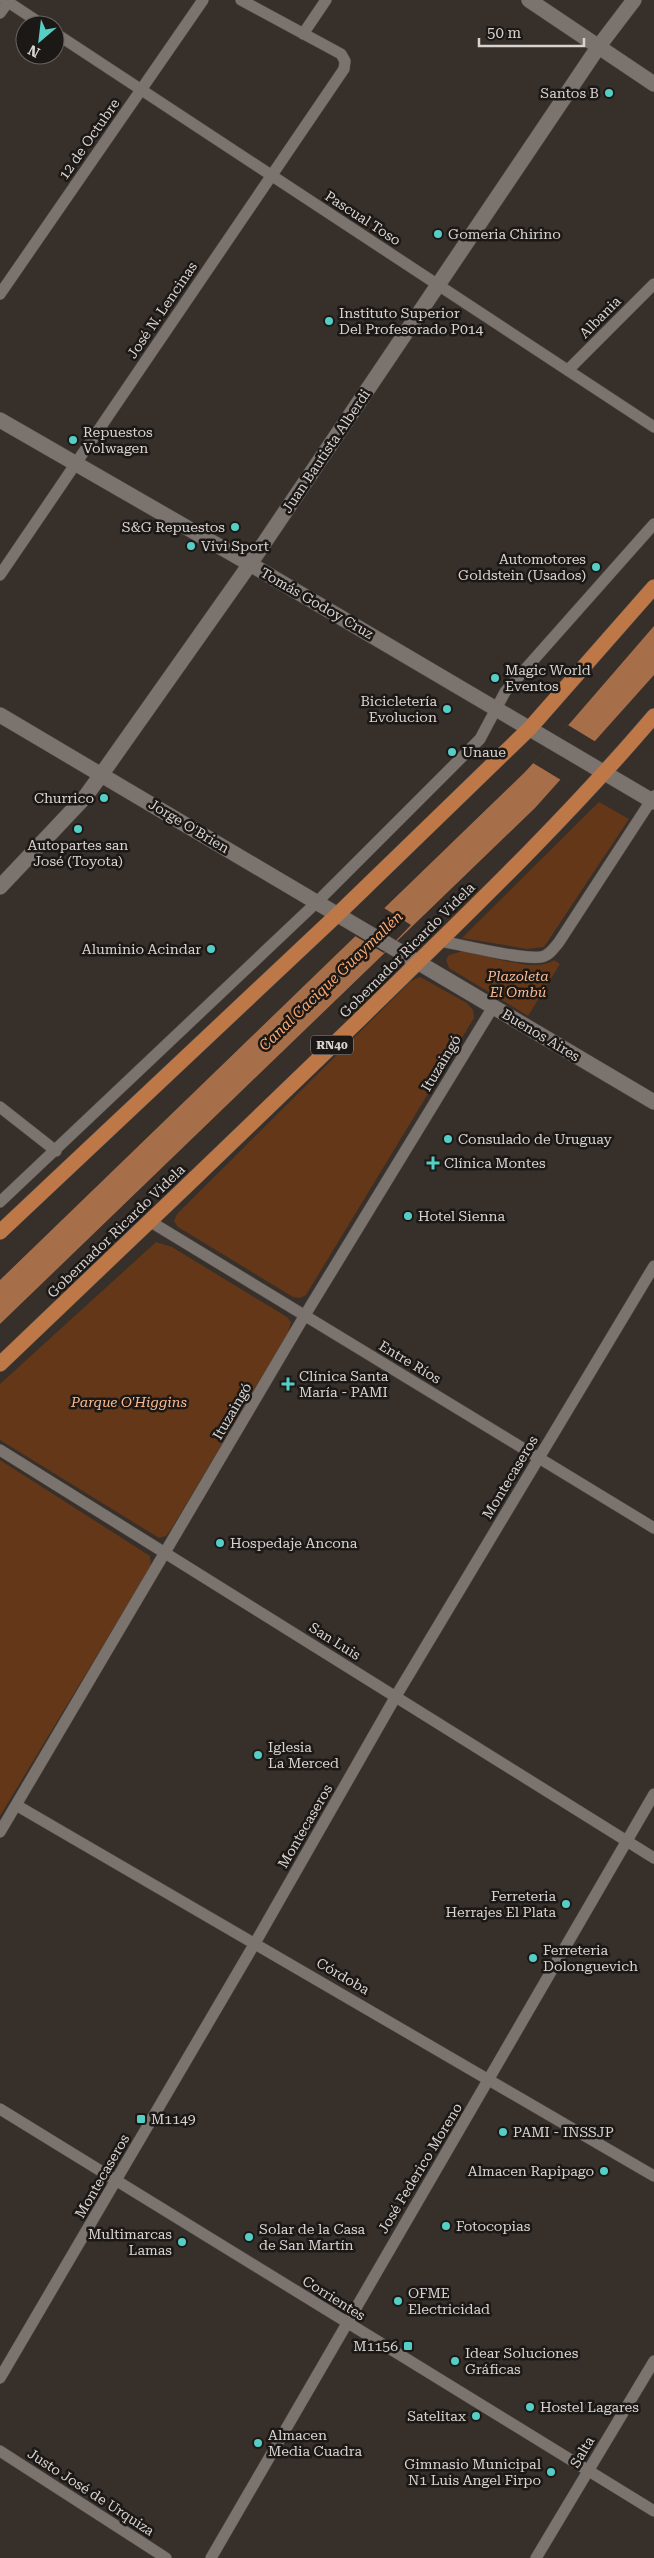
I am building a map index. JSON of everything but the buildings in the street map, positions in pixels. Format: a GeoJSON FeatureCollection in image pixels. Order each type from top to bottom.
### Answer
{"type":"FeatureCollection","features":[{"type":"Feature","properties":{"kind":"highway"},"geometry":{"type":"LineString","coordinates":[[0,1232],[338,914],[530,728],[654,587]]}},
{"type":"Feature","properties":{"kind":"highway","name":"Gobernador Ricardo Videla"},"geometry":{"type":"LineString","coordinates":[[0,1364],[151,1222],[440,941],[604,774],[654,716]]}},
{"type":"Feature","properties":{"kind":"street","name":"12 de Octubre"},"geometry":{"type":"LineString","coordinates":[[0,294],[203,0]]}},
{"type":"Feature","properties":{"kind":"street"},"geometry":{"type":"LineString","coordinates":[[241,0],[304,34],[326,0]]}},
{"type":"Feature","properties":{"kind":"street"},"geometry":{"type":"LineString","coordinates":[[529,0],[654,84]]}},
{"type":"Feature","properties":{"kind":"street","name":"Juan Bautista Alberdi"},"geometry":{"type":"LineString","coordinates":[[0,887],[85,797],[101,775],[250,564],[599,46],[634,0]]}},
{"type":"Feature","properties":{"kind":"street"},"geometry":{"type":"LineString","coordinates":[[0,13],[6,1],[28,15]]}},
{"type":"Feature","properties":{"kind":"street","name":"José N. Lencinas"},"geometry":{"type":"LineString","coordinates":[[0,575],[344,69],[345,61],[341,54],[304,34]]}},
{"type":"Feature","properties":{"kind":"street","name":"Pascual Toso"},"geometry":{"type":"LineString","coordinates":[[65,40],[654,427]]}},
{"type":"Feature","properties":{"kind":"street","name":"Albania"},"geometry":{"type":"LineString","coordinates":[[568,370],[654,284]]}},
{"type":"Feature","properties":{"kind":"street","name":"Tomás Godoy Cruz"},"geometry":{"type":"LineString","coordinates":[[0,420],[530,728],[604,774],[653,800]]}},
{"type":"Feature","properties":{"kind":"street"},"geometry":{"type":"LineString","coordinates":[[0,1202],[56,1152],[317,902],[480,739],[505,692],[654,524]]}},
{"type":"Feature","properties":{"kind":"street","name":"Jorge O'Brien"},"geometry":{"type":"LineString","coordinates":[[0,715],[377,937]]}},
{"type":"Feature","properties":{"kind":"street"},"geometry":{"type":"LineString","coordinates":[[440,941],[522,956],[539,957],[548,954],[559,942],[653,800]]}},
{"type":"Feature","properties":{"kind":"street","name":"Buenos Aires"},"geometry":{"type":"LineString","coordinates":[[377,937],[654,1102]]}},
{"type":"Feature","properties":{"kind":"street","name":"Ituzaingó"},"geometry":{"type":"LineString","coordinates":[[0,1832],[166,1554],[305,1315],[493,1007]]}},
{"type":"Feature","properties":{"kind":"street"},"geometry":{"type":"LineString","coordinates":[[0,1107],[56,1152]]}},
{"type":"Feature","properties":{"kind":"street","name":"Entre Ríos"},"geometry":{"type":"LineString","coordinates":[[151,1222],[654,1528]]}},
{"type":"Feature","properties":{"kind":"street","name":"Montecaseros"},"geometry":{"type":"LineString","coordinates":[[0,2378],[117,2181],[396,1696],[654,1266]]}},
{"type":"Feature","properties":{"kind":"street","name":"San Luis"},"geometry":{"type":"LineString","coordinates":[[0,1450],[654,1858]]}},
{"type":"Feature","properties":{"kind":"street","name":"José Federico Moreno"},"geometry":{"type":"LineString","coordinates":[[211,2558],[654,1794]]}},
{"type":"Feature","properties":{"kind":"street","name":"Córdoba"},"geometry":{"type":"LineString","coordinates":[[16,1805],[654,2176]]}},
{"type":"Feature","properties":{"kind":"street","name":"Corrientes"},"geometry":{"type":"LineString","coordinates":[[0,2109],[654,2511]]}},
{"type":"Feature","properties":{"kind":"street","name":"Salta"},"geometry":{"type":"LineString","coordinates":[[536,2558],[654,2361]]}},
{"type":"Feature","properties":{"kind":"street","name":"Justo José de Urquiza"},"geometry":{"type":"LineString","coordinates":[[0,2451],[166,2558]]}},
{"type":"Feature","properties":{"kind":"green space"},"geometry":{"type":"Polygon","coordinates":[[[599,802],[629,819],[544,947],[527,949],[462,938],[599,802]]]}},
{"type":"Feature","properties":{"kind":"green space","name":"Plazoleta El Ombú"},"geometry":{"type":"Polygon","coordinates":[[[463,951],[523,964],[546,964],[554,960],[560,964],[528,1016],[449,968],[446,960],[449,955],[463,951]]]}},
{"type":"Feature","properties":{"kind":"green space"},"geometry":{"type":"Polygon","coordinates":[[[420,977],[467,1003],[473,1010],[474,1018],[306,1295],[300,1298],[293,1297],[178,1227],[174,1221],[177,1214],[411,981],[420,977]]]}},
{"type":"Feature","properties":{"kind":"green space","name":"Parque O'Higgins"},"geometry":{"type":"Polygon","coordinates":[[[156,1242],[172,1247],[287,1317],[291,1322],[288,1333],[172,1528],[166,1536],[159,1538],[0,1440],[0,1384],[156,1242]]]}},
{"type":"Feature","properties":{"kind":"green space"},"geometry":{"type":"Polygon","coordinates":[[[0,1460],[150,1556],[151,1566],[0,1816],[0,1460]]]}},
{"type":"Feature","properties":{"kind":"water","name":"Canal Cacique Guaymallén"},"geometry":{"type":"Polygon","coordinates":[[[654,626],[654,675],[535,808],[0,1324],[0,1280],[525,772],[654,626]]]}},
{"type":"Feature","properties":{"kind":"pier"},"geometry":{"type":"Polygon","coordinates":[[[568,725],[596,742],[561,780],[533,763],[568,725]]]}},
{"type":"Feature","properties":{"kind":"pier"},"geometry":{"type":"Polygon","coordinates":[[[384,908],[411,925],[384,953],[355,936],[384,908]]]}},
{"type":"Feature","properties":{"kind":"place","name":"Santos B"},"geometry":{"type":"Point","coordinates":[609,93]}},
{"type":"Feature","properties":{"kind":"place","name":"Gomeria Chirino"},"geometry":{"type":"Point","coordinates":[438,234]}},
{"type":"Feature","properties":{"kind":"place","name":"Instituto Superior Del Profesorado P014"},"geometry":{"type":"Point","coordinates":[329,321]}},
{"type":"Feature","properties":{"kind":"place","name":"Repuestos Volwagen"},"geometry":{"type":"Point","coordinates":[73,440]}},
{"type":"Feature","properties":{"kind":"place","name":"S&G Repuestos"},"geometry":{"type":"Point","coordinates":[235,527]}},
{"type":"Feature","properties":{"kind":"place","name":"Vivi Sport"},"geometry":{"type":"Point","coordinates":[191,546]}},
{"type":"Feature","properties":{"kind":"place","name":"Automotores Goldstein (Usados)"},"geometry":{"type":"Point","coordinates":[596,567]}},
{"type":"Feature","properties":{"kind":"place","name":"Magic World Eventos"},"geometry":{"type":"Point","coordinates":[495,678]}},
{"type":"Feature","properties":{"kind":"place","name":"Bicicletería Evolucion"},"geometry":{"type":"Point","coordinates":[447,709]}},
{"type":"Feature","properties":{"kind":"place","name":"Unaue"},"geometry":{"type":"Point","coordinates":[452,752]}},
{"type":"Feature","properties":{"kind":"place","name":"Churrico"},"geometry":{"type":"Point","coordinates":[104,798]}},
{"type":"Feature","properties":{"kind":"place","name":"Autopartes san José (Toyota)"},"geometry":{"type":"Point","coordinates":[78,829]}},
{"type":"Feature","properties":{"kind":"place","name":"Aluminio Acindar"},"geometry":{"type":"Point","coordinates":[211,949]}},
{"type":"Feature","properties":{"kind":"place","name":"Consulado de Uruguay"},"geometry":{"type":"Point","coordinates":[448,1139]}},
{"type":"Feature","properties":{"kind":"place","name":"Clínica Montes"},"geometry":{"type":"Point","coordinates":[433,1163]}},
{"type":"Feature","properties":{"kind":"place","name":"Hotel Sienna"},"geometry":{"type":"Point","coordinates":[408,1216]}},
{"type":"Feature","properties":{"kind":"place","name":"Clínica Santa María - PAMI"},"geometry":{"type":"Point","coordinates":[288,1384]}},
{"type":"Feature","properties":{"kind":"place","name":"Hospedaje Ancona"},"geometry":{"type":"Point","coordinates":[220,1543]}},
{"type":"Feature","properties":{"kind":"place","name":"Iglesia La Merced"},"geometry":{"type":"Point","coordinates":[258,1755]}},
{"type":"Feature","properties":{"kind":"place","name":"Ferreteria Herrajes El Plata"},"geometry":{"type":"Point","coordinates":[566,1904]}},
{"type":"Feature","properties":{"kind":"place","name":"Ferreteria Dolonguevich"},"geometry":{"type":"Point","coordinates":[533,1958]}},
{"type":"Feature","properties":{"kind":"place","name":"M1149"},"geometry":{"type":"Point","coordinates":[141,2119]}},
{"type":"Feature","properties":{"kind":"place","name":"PAMI - INSSJP"},"geometry":{"type":"Point","coordinates":[503,2132]}},
{"type":"Feature","properties":{"kind":"place","name":"Almacen Rapipago"},"geometry":{"type":"Point","coordinates":[604,2171]}},
{"type":"Feature","properties":{"kind":"place","name":"Fotocopias"},"geometry":{"type":"Point","coordinates":[446,2226]}},
{"type":"Feature","properties":{"kind":"place","name":"Solar de la Casa de San Martín"},"geometry":{"type":"Point","coordinates":[249,2237]}},
{"type":"Feature","properties":{"kind":"place","name":"Multimarcas Lamas"},"geometry":{"type":"Point","coordinates":[182,2242]}},
{"type":"Feature","properties":{"kind":"place","name":"OFME Electricidad"},"geometry":{"type":"Point","coordinates":[398,2301]}},
{"type":"Feature","properties":{"kind":"place","name":"M1156"},"geometry":{"type":"Point","coordinates":[408,2346]}},
{"type":"Feature","properties":{"kind":"place","name":"Idear Soluciones Gráficas"},"geometry":{"type":"Point","coordinates":[455,2361]}},
{"type":"Feature","properties":{"kind":"place","name":"Hostel Lagares"},"geometry":{"type":"Point","coordinates":[530,2407]}},
{"type":"Feature","properties":{"kind":"place","name":"Satelitax"},"geometry":{"type":"Point","coordinates":[476,2416]}},
{"type":"Feature","properties":{"kind":"place","name":"Almacen Media Cuadra"},"geometry":{"type":"Point","coordinates":[258,2443]}},
{"type":"Feature","properties":{"kind":"place","name":"Gimnasio Municipal N1 Luis Angel Firpo"},"geometry":{"type":"Point","coordinates":[551,2472]}}]}
